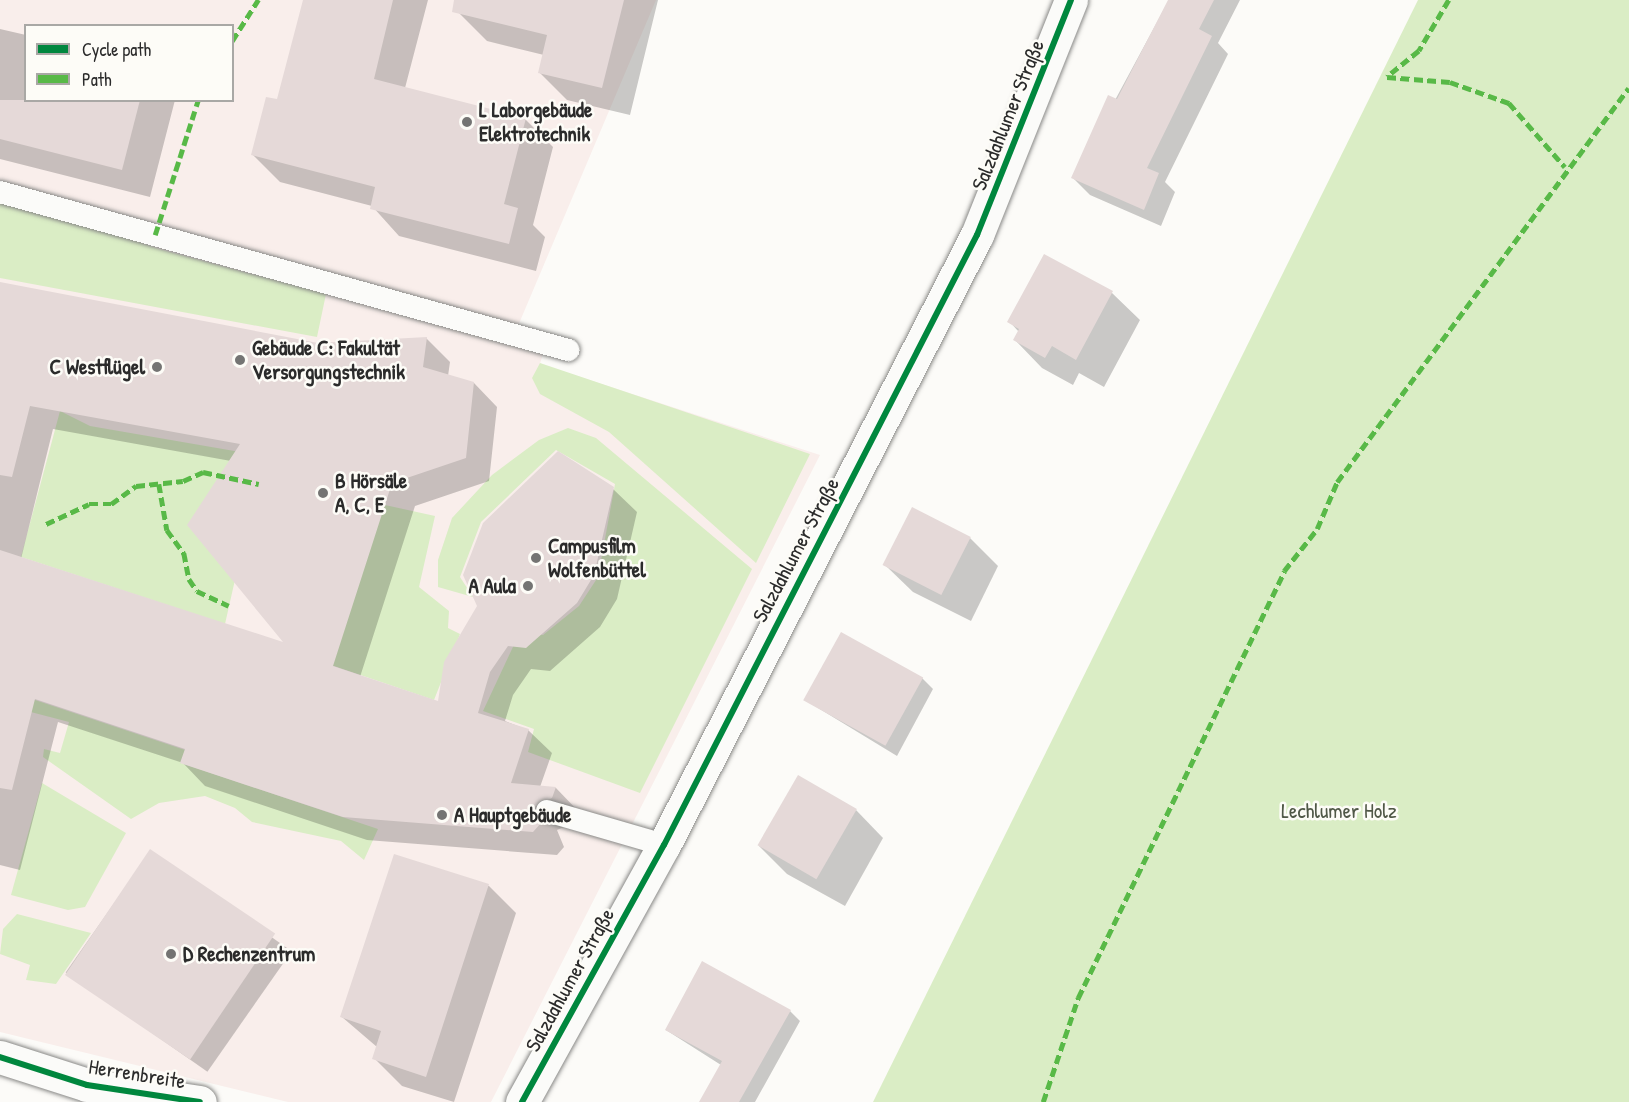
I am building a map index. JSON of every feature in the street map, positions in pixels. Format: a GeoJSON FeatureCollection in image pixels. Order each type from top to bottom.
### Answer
{"type":"FeatureCollection","features":[{"type":"Feature","properties":{"kind":"main road","name":"Salzdahlumer Straße"},"geometry":{"type":"LineString","coordinates":[[522,1102],[664,844],[977,235],[1071,0]]}},
{"type":"Feature","properties":{"kind":"main road","name":"Herrenbreite"},"geometry":{"type":"LineString","coordinates":[[0,1057],[97,1094],[200,1102]]}},
{"type":"Feature","properties":{"kind":"lane"},"geometry":{"type":"LineString","coordinates":[[0,192],[568,350]]}},
{"type":"Feature","properties":{"kind":"lane"},"geometry":{"type":"LineString","coordinates":[[548,811],[664,844]]}},
{"type":"Feature","properties":{"kind":"shaded area"},"geometry":{"type":"Polygon","coordinates":[[[0,0],[656,0],[515,333],[546,343],[540,364],[820,455],[491,1102],[288,1102],[0,1032],[0,0]]]}},
{"type":"Feature","properties":{"kind":"green space","name":"Lechlumer Holz"},"geometry":{"type":"Polygon","coordinates":[[[1418,0],[1629,0],[1629,1102],[873,1102],[1418,0]]]}},
{"type":"Feature","properties":{"kind":"green space"},"geometry":{"type":"Polygon","coordinates":[[[0,194],[159,249],[326,294],[317,337],[0,278],[0,194]]]}},
{"type":"Feature","properties":{"kind":"green space"},"geometry":{"type":"Polygon","coordinates":[[[540,363],[810,454],[756,563],[609,432],[540,394],[532,378],[540,363]]]}},
{"type":"Feature","properties":{"kind":"green space"},"geometry":{"type":"Polygon","coordinates":[[[60,411],[90,426],[263,456],[225,624],[21,557],[60,411]]]}},
{"type":"Feature","properties":{"kind":"green space"},"geometry":{"type":"Polygon","coordinates":[[[568,428],[596,438],[752,569],[640,793],[528,752],[534,729],[483,711],[520,632],[543,635],[579,606],[598,577],[615,484],[556,450],[481,522],[460,577],[473,597],[438,587],[438,560],[452,518],[492,475],[539,440],[568,428]]]}},
{"type":"Feature","properties":{"kind":"green space"},"geometry":{"type":"Polygon","coordinates":[[[385,505],[435,516],[419,587],[449,611],[448,628],[460,634],[434,700],[281,648],[385,505]]]}},
{"type":"Feature","properties":{"kind":"green space"},"geometry":{"type":"Polygon","coordinates":[[[32,699],[185,750],[181,763],[378,829],[364,860],[341,841],[252,822],[235,808],[205,796],[159,803],[131,819],[43,757],[44,749],[60,753],[69,722],[27,711],[32,699]]]}},
{"type":"Feature","properties":{"kind":"green space"},"geometry":{"type":"Polygon","coordinates":[[[42,783],[126,833],[85,907],[68,910],[11,895],[42,783]]]}},
{"type":"Feature","properties":{"kind":"green space"},"geometry":{"type":"Polygon","coordinates":[[[17,914],[91,933],[56,984],[26,980],[30,965],[0,954],[3,929],[17,914]]]}},
{"type":"Feature","properties":{"kind":"building","name":"L Laborgebäude Elektrotechnik"},"geometry":{"type":"Polygon","coordinates":[[[303,0],[393,0],[374,79],[526,118],[504,204],[518,208],[509,244],[370,209],[375,187],[251,155],[266,97],[277,99],[303,0]]]}},
{"type":"Feature","properties":{"kind":"building"},"geometry":{"type":"Polygon","coordinates":[[[454,0],[624,0],[602,88],[538,73],[547,35],[452,12],[454,0]]]}},
{"type":"Feature","properties":{"kind":"building"},"geometry":{"type":"Polygon","coordinates":[[[1168,0],[1214,0],[1199,29],[1212,36],[1147,168],[1159,173],[1144,210],[1071,178],[1108,95],[1117,99],[1168,0]]]}},
{"type":"Feature","properties":{"kind":"building"},"geometry":{"type":"Polygon","coordinates":[[[0,100],[139,102],[122,170],[0,139],[0,100]]]}},
{"type":"Feature","properties":{"kind":"building"},"geometry":{"type":"Polygon","coordinates":[[[1044,254],[1113,291],[1076,360],[1052,346],[1045,358],[1013,340],[1019,329],[1007,322],[1044,254]]]}},
{"type":"Feature","properties":{"kind":"building"},"geometry":{"type":"Polygon","coordinates":[[[0,282],[318,343],[427,337],[423,367],[474,382],[466,458],[392,483],[333,666],[438,701],[444,662],[477,606],[463,575],[483,523],[558,451],[614,487],[594,575],[577,603],[526,648],[508,646],[490,672],[478,713],[529,729],[511,783],[556,787],[552,798],[534,807],[541,823],[533,832],[343,817],[180,763],[185,749],[35,699],[12,790],[0,788],[0,550],[283,642],[187,525],[240,444],[30,406],[12,477],[0,475],[0,282]]]}},
{"type":"Feature","properties":{"kind":"building"},"geometry":{"type":"Polygon","coordinates":[[[912,507],[971,537],[941,595],[882,565],[912,507]]]}},
{"type":"Feature","properties":{"kind":"building"},"geometry":{"type":"Polygon","coordinates":[[[841,632],[923,678],[885,746],[803,700],[841,632]]]}},
{"type":"Feature","properties":{"kind":"building"},"geometry":{"type":"Polygon","coordinates":[[[798,775],[857,809],[816,879],[758,845],[798,775]]]}},
{"type":"Feature","properties":{"kind":"building","name":"D Rechenzentrum"},"geometry":{"type":"Polygon","coordinates":[[[150,849],[275,933],[190,1059],[65,975],[150,849]]]}},
{"type":"Feature","properties":{"kind":"building"},"geometry":{"type":"Polygon","coordinates":[[[394,854],[489,884],[426,1077],[372,1059],[381,1031],[340,1017],[394,854]]]}},
{"type":"Feature","properties":{"kind":"building"},"geometry":{"type":"Polygon","coordinates":[[[702,961],[791,1010],[739,1102],[699,1102],[722,1061],[665,1030],[702,961]]]}},
{"type":"Feature","properties":{"kind":"marked path"},"geometry":{"type":"LineString","coordinates":[[234,38],[258,0]]}},
{"type":"Feature","properties":{"kind":"marked path"},"geometry":{"type":"LineString","coordinates":[[1449,0],[1419,51],[1387,77],[1450,82],[1509,103],[1565,167]]}},
{"type":"Feature","properties":{"kind":"marked path"},"geometry":{"type":"LineString","coordinates":[[1043,1102],[1078,998],[1284,571],[1317,529],[1337,482],[1629,88]]}},
{"type":"Feature","properties":{"kind":"marked path"},"geometry":{"type":"LineString","coordinates":[[155,235],[197,102]]}},
{"type":"Feature","properties":{"kind":"marked path"},"geometry":{"type":"LineString","coordinates":[[46,524],[89,504],[111,504],[136,486],[183,481],[203,472],[259,484]]}},
{"type":"Feature","properties":{"kind":"marked path"},"geometry":{"type":"LineString","coordinates":[[159,484],[167,530],[184,553],[189,579],[197,591],[229,606]]}},
{"type":"Feature","properties":{"kind":"cycle path"},"geometry":{"type":"LineString","coordinates":[[522,1102],[664,845],[977,235],[1071,0]]}},
{"type":"Feature","properties":{"kind":"cycle path"},"geometry":{"type":"LineString","coordinates":[[0,1057],[87,1085],[200,1102]]}},
{"type":"Feature","properties":{"kind":"place","name":"L Laborgebäude Elektrotechnik"},"geometry":{"type":"Point","coordinates":[467,122]}},
{"type":"Feature","properties":{"kind":"place","name":"Gebäude C: Fakultät Versorgungstechnik"},"geometry":{"type":"Point","coordinates":[240,360]}},
{"type":"Feature","properties":{"kind":"place","name":"C Westflügel"},"geometry":{"type":"Point","coordinates":[157,367]}},
{"type":"Feature","properties":{"kind":"place","name":"B Hörsäle A, C, E"},"geometry":{"type":"Point","coordinates":[323,493]}},
{"type":"Feature","properties":{"kind":"place","name":"Campusfilm Wolfenbüttel"},"geometry":{"type":"Point","coordinates":[536,558]}},
{"type":"Feature","properties":{"kind":"place","name":"A Aula"},"geometry":{"type":"Point","coordinates":[528,586]}},
{"type":"Feature","properties":{"kind":"place","name":"A Hauptgebäude"},"geometry":{"type":"Point","coordinates":[442,815]}},
{"type":"Feature","properties":{"kind":"place","name":"D Rechenzentrum"},"geometry":{"type":"Point","coordinates":[171,954]}}]}
